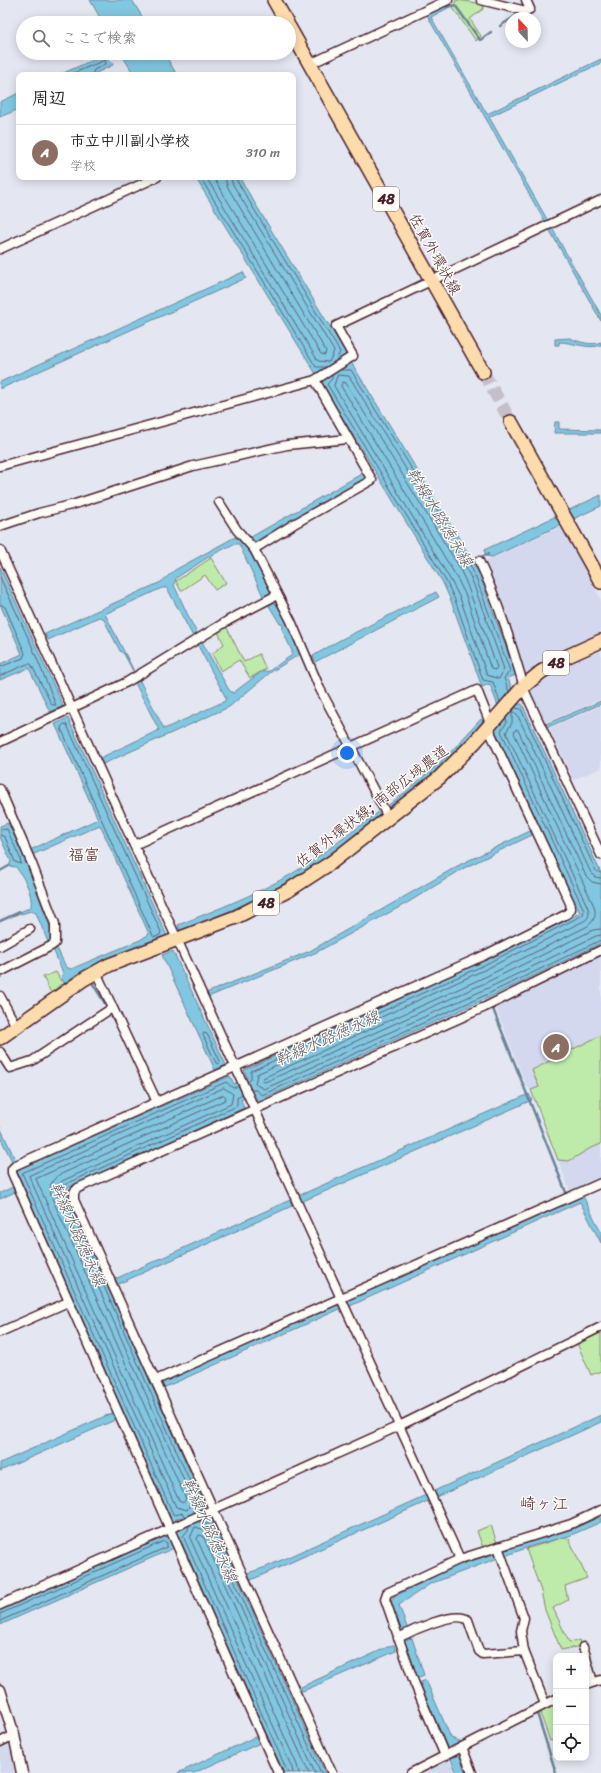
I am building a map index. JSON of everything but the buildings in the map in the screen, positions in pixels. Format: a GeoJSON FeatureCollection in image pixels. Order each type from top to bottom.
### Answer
{"type":"FeatureCollection","features":[{"type":"Feature","properties":{"kind":"main road"},"geometry":{"type":"LineString","coordinates":[[274,0],[283,16]]}},
{"type":"Feature","properties":{"kind":"main road","name":"佐賀外環状線"},"geometry":{"type":"LineString","coordinates":[[296,39],[483,372]]}},
{"type":"Feature","properties":{"kind":"main road"},"geometry":{"type":"LineString","coordinates":[[511,422],[601,582]]}},
{"type":"Feature","properties":{"kind":"main road","name":"48"},"geometry":{"type":"LineString","coordinates":[[494,719],[520,690],[541,672],[568,656],[601,641]]}},
{"type":"Feature","properties":{"kind":"main road","name":"佐賀外環状線; 南部広域農道"},"geometry":{"type":"LineString","coordinates":[[0,1038],[17,1028],[84,979],[109,965],[236,918],[289,890],[332,862],[439,778],[494,719]]}},
{"type":"Feature","properties":{"kind":"street"},"geometry":{"type":"LineString","coordinates":[[310,64],[446,0]]}},
{"type":"Feature","properties":{"kind":"street"},"geometry":{"type":"LineString","coordinates":[[481,0],[526,11],[530,9],[526,0]]}},
{"type":"Feature","properties":{"kind":"street"},"geometry":{"type":"LineString","coordinates":[[0,249],[150,180]]}},
{"type":"Feature","properties":{"kind":"street"},"geometry":{"type":"LineString","coordinates":[[0,466],[315,380],[353,356],[336,326],[601,200]]}},
{"type":"Feature","properties":{"kind":"street"},"geometry":{"type":"LineString","coordinates":[[254,549],[294,524],[372,480],[315,380]]}},
{"type":"Feature","properties":{"kind":"street"},"geometry":{"type":"LineString","coordinates":[[0,526],[194,466],[287,445],[348,439]]}},
{"type":"Feature","properties":{"kind":"street"},"geometry":{"type":"LineString","coordinates":[[219,502],[236,530],[254,549],[272,597],[291,621],[320,689],[388,817]]}},
{"type":"Feature","properties":{"kind":"street"},"geometry":{"type":"LineString","coordinates":[[0,550],[71,710],[175,933],[176,940],[460,1559]]}},
{"type":"Feature","properties":{"kind":"street"},"geometry":{"type":"LineString","coordinates":[[479,561],[487,577],[522,675],[520,690],[526,694],[601,855]]}},
{"type":"Feature","properties":{"kind":"street"},"geometry":{"type":"LineString","coordinates":[[0,742],[71,710],[132,679],[272,597]]}},
{"type":"Feature","properties":{"kind":"street"},"geometry":{"type":"LineString","coordinates":[[134,845],[477,690],[494,719],[491,734],[570,903],[571,909],[567,914],[485,955],[16,1165],[12,1169],[12,1173],[68,1302],[278,1773]]}},
{"type":"Feature","properties":{"kind":"street"},"geometry":{"type":"LineString","coordinates":[[0,789],[32,864],[55,924],[55,943],[0,972]]}},
{"type":"Feature","properties":{"kind":"street"},"geometry":{"type":"LineString","coordinates":[[0,946],[30,929]]}},
{"type":"Feature","properties":{"kind":"street"},"geometry":{"type":"LineString","coordinates":[[332,1773],[74,1200],[74,1192],[78,1188],[485,1007],[601,950]]}},
{"type":"Feature","properties":{"kind":"street"},"geometry":{"type":"LineString","coordinates":[[96,972],[157,1102]]}},
{"type":"Feature","properties":{"kind":"street"},"geometry":{"type":"LineString","coordinates":[[0,996],[17,1028]]}},
{"type":"Feature","properties":{"kind":"street"},"geometry":{"type":"LineString","coordinates":[[0,1052],[10,1068],[32,1061],[112,1008]]}},
{"type":"Feature","properties":{"kind":"street"},"geometry":{"type":"LineString","coordinates":[[156,1380],[601,1183]]}},
{"type":"Feature","properties":{"kind":"street"},"geometry":{"type":"LineString","coordinates":[[0,1332],[68,1302]]}},
{"type":"Feature","properties":{"kind":"street"},"geometry":{"type":"LineString","coordinates":[[0,1605],[399,1426],[601,1327]]}},
{"type":"Feature","properties":{"kind":"street"},"geometry":{"type":"LineString","coordinates":[[445,1756],[414,1682],[398,1638],[385,1599],[387,1593],[460,1559],[571,1524],[601,1510]]}},
{"type":"Feature","properties":{"kind":"street"},"geometry":{"type":"LineString","coordinates":[[498,1547],[524,1618],[521,1631],[524,1651],[545,1704]]}},
{"type":"Feature","properties":{"kind":"street"},"geometry":{"type":"LineString","coordinates":[[398,1638],[424,1626],[453,1618],[466,1618],[479,1651],[484,1654],[524,1651]]}},
{"type":"Feature","properties":{"kind":"street"},"geometry":{"type":"LineString","coordinates":[[583,1647],[585,1653]]}},
{"type":"Feature","properties":{"kind":"street"},"geometry":{"type":"LineString","coordinates":[[589,1668],[593,1682]]}},
{"type":"Feature","properties":{"kind":"street"},"geometry":{"type":"LineString","coordinates":[[0,1690],[14,1735],[22,1773]]}},
{"type":"Feature","properties":{"kind":"street"},"geometry":{"type":"LineString","coordinates":[[411,1773],[553,1700]]}},
{"type":"Feature","properties":{"kind":"street"},"geometry":{"type":"LineString","coordinates":[[0,1742],[14,1735]]}},
{"type":"Feature","properties":{"kind":"street"},"geometry":{"type":"LineString","coordinates":[[462,1748],[472,1773]]}},
{"type":"Feature","properties":{"kind":"shaded area"},"geometry":{"type":"Polygon","coordinates":[[[564,525],[601,600],[601,632],[568,648],[525,676],[482,562],[564,525]]]}},
{"type":"Feature","properties":{"kind":"shaded area"},"geometry":{"type":"Polygon","coordinates":[[[601,651],[601,699],[544,724],[529,691],[560,669],[601,651]]]}},
{"type":"Feature","properties":{"kind":"shaded area"},"geometry":{"type":"Polygon","coordinates":[[[601,706],[601,768],[573,780],[549,728],[601,706]]]}},
{"type":"Feature","properties":{"kind":"shaded area"},"geometry":{"type":"Polygon","coordinates":[[[601,954],[601,1181],[571,1194],[531,1090],[527,1087],[495,1006],[601,954]]]}},
{"type":"Feature","properties":{"kind":"shaded area"},"geometry":{"type":"Polygon","coordinates":[[[9,1739],[15,1773],[0,1773],[0,1744],[9,1739]]]}},
{"type":"Feature","properties":{"kind":"shaded area"},"geometry":{"type":"Polygon","coordinates":[[[448,1757],[456,1773],[419,1773],[448,1757]]]}},
{"type":"Feature","properties":{"kind":"green space"},"geometry":{"type":"Polygon","coordinates":[[[456,0],[484,4],[483,9],[470,19],[481,36],[476,41],[453,8],[456,0]]]}},
{"type":"Feature","properties":{"kind":"green space"},"geometry":{"type":"Polygon","coordinates":[[[211,558],[226,583],[215,590],[205,575],[181,591],[176,581],[211,558]]]}},
{"type":"Feature","properties":{"kind":"green space"},"geometry":{"type":"Polygon","coordinates":[[[226,626],[244,662],[259,654],[266,669],[250,678],[239,660],[221,671],[212,654],[224,644],[218,632],[226,626]]]}},
{"type":"Feature","properties":{"kind":"green space"},"geometry":{"type":"Polygon","coordinates":[[[56,972],[62,983],[51,993],[43,977],[56,972]]]}},
{"type":"Feature","properties":{"kind":"green space"},"geometry":{"type":"Polygon","coordinates":[[[601,1035],[601,1144],[589,1149],[569,1161],[558,1160],[531,1090],[539,1087],[532,1070],[601,1035]]]}},
{"type":"Feature","properties":{"kind":"green space"},"geometry":{"type":"Polygon","coordinates":[[[601,1330],[601,1371],[591,1375],[576,1341],[601,1330]]]}},
{"type":"Feature","properties":{"kind":"green space"},"geometry":{"type":"Polygon","coordinates":[[[491,1525],[497,1543],[483,1548],[477,1531],[491,1525]]]}},
{"type":"Feature","properties":{"kind":"green space"},"geometry":{"type":"Polygon","coordinates":[[[561,1538],[569,1539],[587,1578],[565,1586],[568,1600],[553,1608],[569,1642],[579,1640],[581,1646],[561,1650],[545,1610],[541,1591],[526,1549],[561,1538]]]}},
{"type":"Feature","properties":{"kind":"green space"},"geometry":{"type":"Polygon","coordinates":[[[553,1703],[553,1740],[550,1741],[539,1710],[553,1703]]]}},
{"type":"Feature","properties":{"kind":"water"},"geometry":{"type":"Polygon","coordinates":[[[90,0],[132,0],[142,16],[99,16],[90,0]]]}},
{"type":"Feature","properties":{"kind":"water"},"geometry":{"type":"Polygon","coordinates":[[[447,5],[448,8],[431,17],[487,114],[601,59],[601,63],[489,117],[548,221],[545,222],[429,19],[427,14],[447,5]]]}},
{"type":"Feature","properties":{"kind":"water"},"geometry":{"type":"Polygon","coordinates":[[[93,60],[110,60],[113,65],[98,72],[66,72],[93,60]]]}},
{"type":"Feature","properties":{"kind":"water"},"geometry":{"type":"Polygon","coordinates":[[[125,60],[168,60],[175,72],[132,72],[125,60]]]}},
{"type":"Feature","properties":{"kind":"water"},"geometry":{"type":"Polygon","coordinates":[[[16,94],[16,110],[0,117],[0,102],[16,94]]]}},
{"type":"Feature","properties":{"kind":"water","name":"幹線水路徳永線"},"geometry":{"type":"Polygon","coordinates":[[[197,180],[241,180],[347,355],[339,360],[344,367],[351,362],[471,558],[480,576],[516,675],[508,678],[517,704],[522,704],[601,873],[601,943],[490,997],[258,1101],[254,1094],[241,1100],[244,1108],[65,1189],[205,1506],[198,1510],[202,1520],[210,1517],[325,1773],[284,1773],[177,1532],[185,1528],[181,1517],[172,1521],[17,1172],[19,1169],[230,1076],[234,1084],[247,1078],[244,1070],[480,962],[580,913],[495,730],[503,720],[490,684],[482,687],[443,583],[321,382],[328,377],[324,370],[316,374],[197,180]]]}},
{"type":"Feature","properties":{"kind":"water"},"geometry":{"type":"Polygon","coordinates":[[[552,228],[601,315],[601,321],[549,229],[552,228]]]}},
{"type":"Feature","properties":{"kind":"water"},"geometry":{"type":"Polygon","coordinates":[[[243,272],[246,278],[0,389],[0,382],[243,272]]]}},
{"type":"Feature","properties":{"kind":"water"},"geometry":{"type":"Polygon","coordinates":[[[570,338],[589,344],[601,342],[601,345],[591,347],[559,342],[559,345],[555,345],[555,339],[570,338]]]}},
{"type":"Feature","properties":{"kind":"water"},"geometry":{"type":"Polygon","coordinates":[[[555,422],[559,422],[559,429],[601,430],[601,433],[554,433],[555,422]]]}},
{"type":"Feature","properties":{"kind":"water"},"geometry":{"type":"Polygon","coordinates":[[[363,473],[367,479],[255,543],[251,537],[363,473]]]}},
{"type":"Feature","properties":{"kind":"water"},"geometry":{"type":"Polygon","coordinates":[[[601,495],[601,506],[492,557],[486,556],[484,550],[601,495]]]}},
{"type":"Feature","properties":{"kind":"water"},"geometry":{"type":"Polygon","coordinates":[[[235,537],[252,555],[260,569],[271,591],[269,594],[284,616],[300,654],[271,672],[229,707],[103,764],[100,758],[159,730],[135,683],[140,681],[164,729],[225,701],[226,698],[167,588],[162,588],[105,614],[135,673],[124,654],[120,651],[103,618],[99,617],[48,640],[45,634],[161,582],[175,570],[235,537]],[[234,544],[210,556],[176,578],[174,585],[192,624],[229,690],[233,693],[261,672],[269,671],[292,655],[292,651],[282,629],[282,624],[280,624],[268,604],[270,602],[266,595],[263,596],[239,544],[234,544]]]}},
{"type":"Feature","properties":{"kind":"water"},"geometry":{"type":"Polygon","coordinates":[[[0,567],[63,706],[50,712],[29,668],[0,680],[0,664],[22,654],[0,604],[0,567]]]}},
{"type":"Feature","properties":{"kind":"water"},"geometry":{"type":"Polygon","coordinates":[[[436,592],[439,597],[315,662],[313,656],[340,640],[436,592]]]}},
{"type":"Feature","properties":{"kind":"water"},"geometry":{"type":"Polygon","coordinates":[[[601,701],[601,704],[548,727],[546,724],[601,701]]]}},
{"type":"Feature","properties":{"kind":"water"},"geometry":{"type":"Polygon","coordinates":[[[68,718],[167,936],[65,985],[61,977],[63,973],[53,949],[54,948],[57,948],[66,967],[71,969],[140,940],[149,934],[100,825],[32,855],[30,850],[98,819],[55,724],[68,718]]]}},
{"type":"Feature","properties":{"kind":"water"},"geometry":{"type":"Polygon","coordinates":[[[481,719],[483,721],[451,757],[430,777],[387,810],[386,807],[446,757],[481,719]]]}},
{"type":"Feature","properties":{"kind":"water"},"geometry":{"type":"Polygon","coordinates":[[[380,811],[382,815],[371,824],[325,858],[276,889],[250,902],[180,931],[178,925],[249,896],[302,868],[380,811]]]}},
{"type":"Feature","properties":{"kind":"water"},"geometry":{"type":"Polygon","coordinates":[[[8,823],[24,856],[50,927],[52,937],[48,942],[36,913],[31,911],[21,914],[20,912],[31,907],[31,896],[25,881],[16,867],[9,866],[11,861],[0,837],[0,826],[8,823]]]}},
{"type":"Feature","properties":{"kind":"water"},"geometry":{"type":"Polygon","coordinates":[[[530,831],[532,835],[464,868],[407,903],[317,952],[208,997],[206,993],[310,951],[461,864],[530,831]]]}},
{"type":"Feature","properties":{"kind":"water"},"geometry":{"type":"Polygon","coordinates":[[[173,951],[226,1065],[215,1070],[162,955],[173,951]]]}},
{"type":"Feature","properties":{"kind":"water"},"geometry":{"type":"Polygon","coordinates":[[[529,1094],[532,1100],[301,1202],[298,1196],[529,1094]]]}},
{"type":"Feature","properties":{"kind":"water"},"geometry":{"type":"Polygon","coordinates":[[[0,1127],[15,1159],[12,1161],[0,1137],[0,1127]]]}},
{"type":"Feature","properties":{"kind":"water"},"geometry":{"type":"Polygon","coordinates":[[[13,1187],[15,1192],[0,1199],[0,1193],[13,1187]]]}},
{"type":"Feature","properties":{"kind":"water"},"geometry":{"type":"Polygon","coordinates":[[[583,1196],[601,1232],[601,1243],[580,1202],[350,1306],[347,1300],[583,1196]]]}},
{"type":"Feature","properties":{"kind":"water"},"geometry":{"type":"Polygon","coordinates":[[[290,1200],[292,1206],[118,1284],[115,1279],[290,1200]]]}},
{"type":"Feature","properties":{"kind":"water"},"geometry":{"type":"Polygon","coordinates":[[[338,1305],[340,1309],[163,1388],[161,1383],[338,1305]]]}},
{"type":"Feature","properties":{"kind":"water"},"geometry":{"type":"Polygon","coordinates":[[[112,1413],[115,1420],[0,1471],[0,1463],[112,1413]]]}},
{"type":"Feature","properties":{"kind":"water"},"geometry":{"type":"Polygon","coordinates":[[[601,1415],[601,1422],[437,1497],[434,1491],[601,1415]]]}},
{"type":"Feature","properties":{"kind":"water"},"geometry":{"type":"Polygon","coordinates":[[[426,1495],[428,1501],[251,1580],[248,1573],[266,1567],[426,1495]]]}},
{"type":"Feature","properties":{"kind":"water"},"geometry":{"type":"Polygon","coordinates":[[[597,1518],[601,1518],[601,1522],[569,1536],[531,1546],[505,1556],[505,1549],[574,1528],[597,1518]]]}},
{"type":"Feature","properties":{"kind":"water"},"geometry":{"type":"Polygon","coordinates":[[[168,1535],[174,1548],[0,1625],[0,1611],[168,1535]]]}},
{"type":"Feature","properties":{"kind":"water"},"geometry":{"type":"Polygon","coordinates":[[[494,1552],[497,1554],[498,1558],[430,1584],[399,1605],[408,1630],[401,1632],[391,1600],[393,1597],[455,1566],[494,1552]]]}},
{"type":"Feature","properties":{"kind":"water"},"geometry":{"type":"Polygon","coordinates":[[[412,1638],[424,1675],[417,1678],[404,1641],[412,1638]]]}},
{"type":"Feature","properties":{"kind":"water"},"geometry":{"type":"Polygon","coordinates":[[[394,1645],[396,1651],[303,1691],[301,1690],[301,1687],[394,1645]]]}},
{"type":"Feature","properties":{"kind":"water"},"geometry":{"type":"Polygon","coordinates":[[[426,1680],[451,1738],[462,1742],[448,1749],[419,1683],[426,1680]]]}},
{"type":"Feature","properties":{"kind":"water"},"geometry":{"type":"Polygon","coordinates":[[[257,1736],[260,1743],[194,1773],[178,1773],[257,1736]]]}},
{"type":"Feature","properties":{"kind":"water"},"geometry":{"type":"Polygon","coordinates":[[[459,1753],[466,1773],[457,1773],[450,1757],[459,1753]]]}},
{"type":"Feature","properties":{"kind":"waterway"},"geometry":{"type":"LineString","coordinates":[[447,7],[455,5],[480,40],[491,32]]}},
{"type":"Feature","properties":{"kind":"waterway"},"geometry":{"type":"LineString","coordinates":[[500,26],[505,23]]}},
{"type":"Feature","properties":{"kind":"waterway","name":"幹線水路徳永線"},"geometry":{"type":"LineString","coordinates":[[471,562],[488,554]]}},
{"type":"Feature","properties":{"kind":"waterway"},"geometry":{"type":"LineString","coordinates":[[0,871],[9,866]]}},
{"type":"Feature","properties":{"kind":"waterway"},"geometry":{"type":"LineString","coordinates":[[0,921],[20,912]]}},
{"type":"Feature","properties":{"kind":"waterway"},"geometry":{"type":"LineString","coordinates":[[93,984],[106,1005]]}},
{"type":"Feature","properties":{"kind":"waterway"},"geometry":{"type":"LineString","coordinates":[[58,989],[64,985]]}},
{"type":"Feature","properties":{"kind":"waterway"},"geometry":{"type":"LineString","coordinates":[[493,1009],[567,1195]]}},
{"type":"Feature","properties":{"kind":"waterway"},"geometry":{"type":"LineString","coordinates":[[537,1713],[556,1773]]}},
{"type":"Feature","properties":{"kind":"tunnel"},"geometry":{"type":"LineString","coordinates":[[483,372],[511,422]]}},
{"type":"Feature","properties":{"kind":"place","name":"市立中川副小学校"},"geometry":{"type":"Point","coordinates":[556,1047]}},
{"type":"Feature","properties":{"kind":"district","name":"福富"},"geometry":{"type":"Point","coordinates":[84,854]}},
{"type":"Feature","properties":{"kind":"district","name":"崎ヶ江"},"geometry":{"type":"Point","coordinates":[544,1503]}}]}
